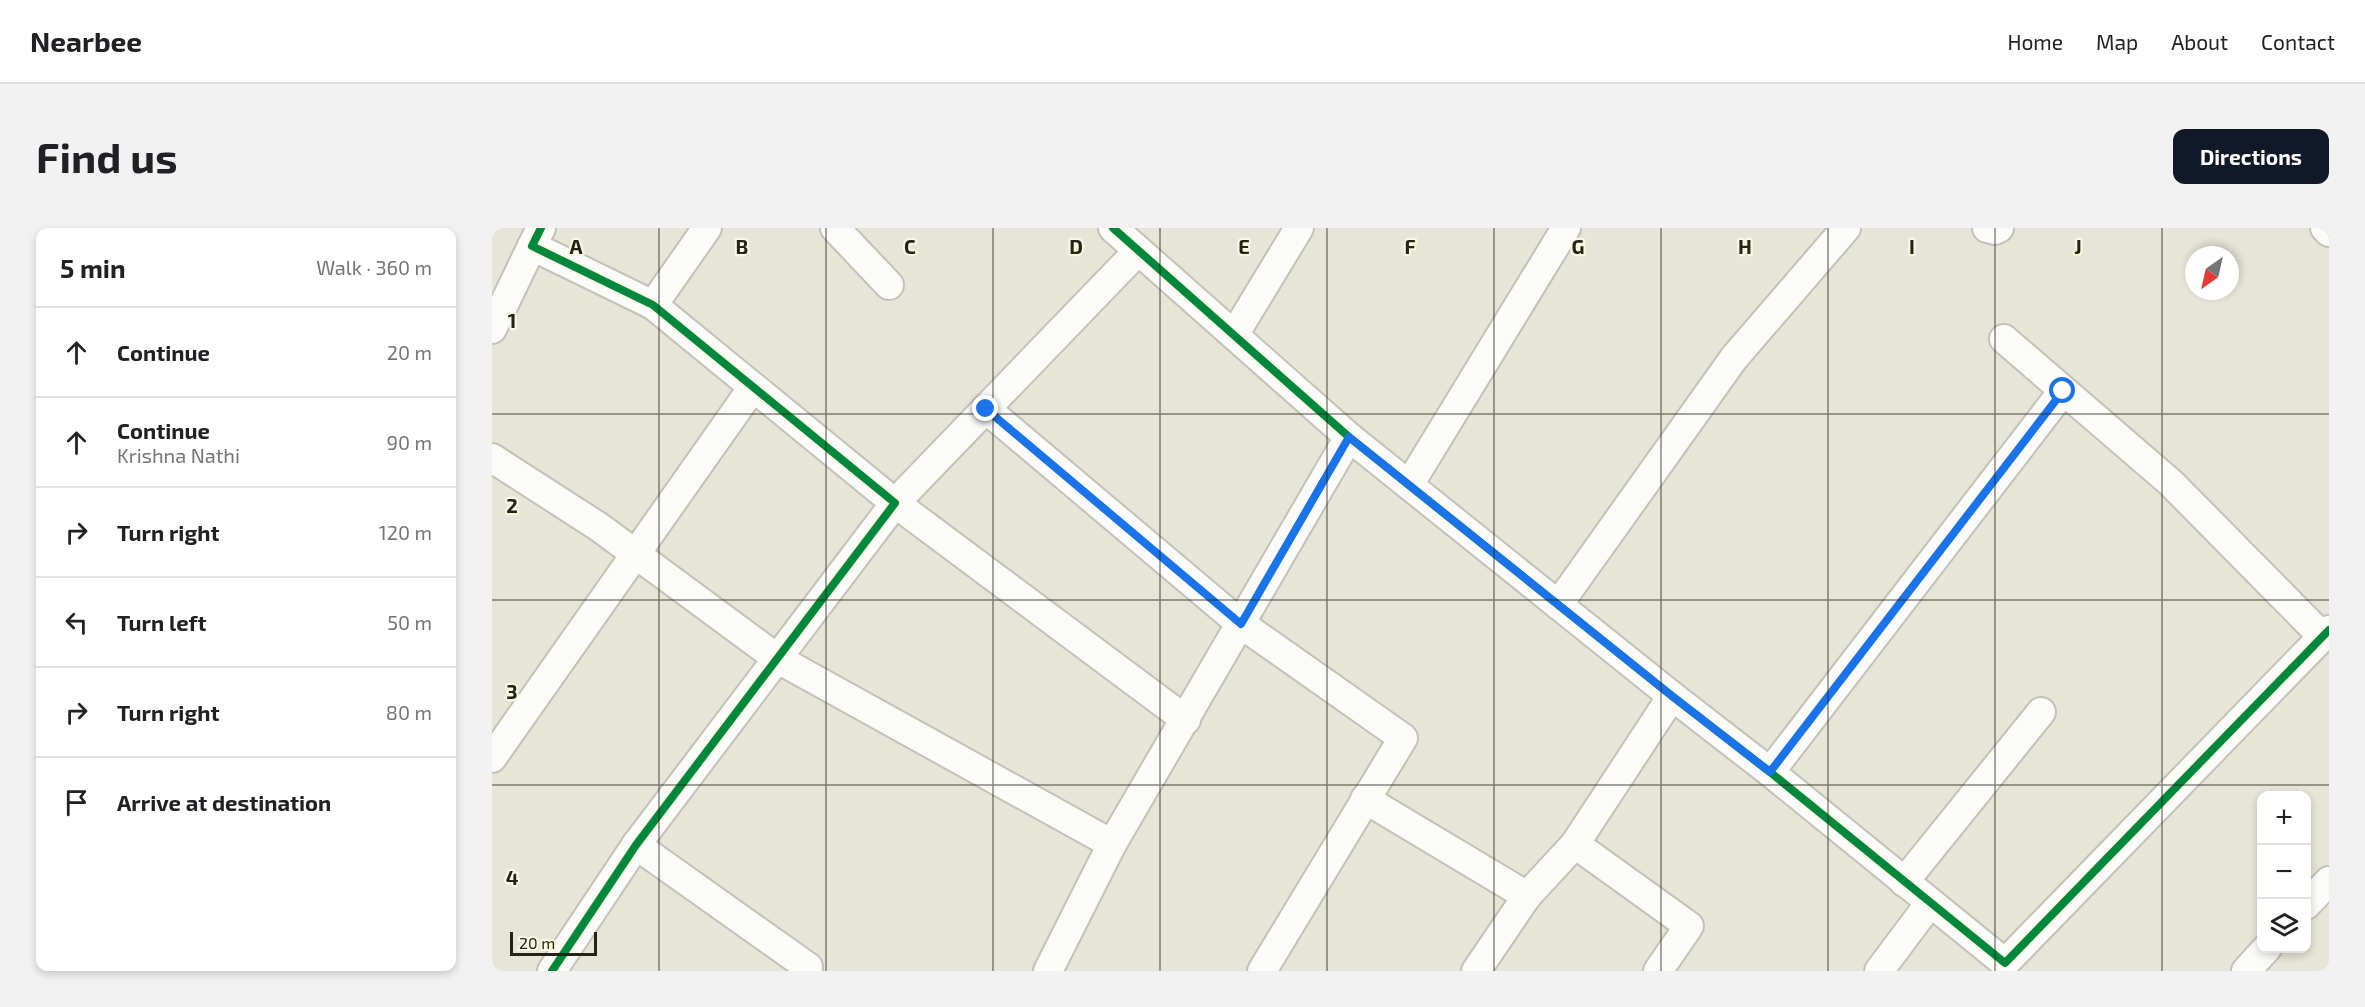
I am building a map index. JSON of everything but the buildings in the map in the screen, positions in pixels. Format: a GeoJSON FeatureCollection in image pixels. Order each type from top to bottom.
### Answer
{"type":"FeatureCollection","features":[{"type":"Feature","properties":{"kind":"street"},"geometry":{"type":"LineString","coordinates":[[653,305],[707,228]]}},
{"type":"Feature","properties":{"kind":"street"},"geometry":{"type":"LineString","coordinates":[[836,228],[889,285]]}},
{"type":"Feature","properties":{"kind":"street"},"geometry":{"type":"LineString","coordinates":[[1113,228],[1349,437],[1770,772],[2006,968],[2326,633],[2171,483],[2004,339]]}},
{"type":"Feature","properties":{"kind":"street"},"geometry":{"type":"LineString","coordinates":[[1234,335],[1299,228]]}},
{"type":"Feature","properties":{"kind":"street"},"geometry":{"type":"LineString","coordinates":[[1409,485],[1566,228]]}},
{"type":"Feature","properties":{"kind":"street"},"geometry":{"type":"LineString","coordinates":[[1558,605],[1734,358],[1846,228]]}},
{"type":"Feature","properties":{"kind":"street"},"geometry":{"type":"LineString","coordinates":[[1988,228],[1995,230],[1999,228]]}},
{"type":"Feature","properties":{"kind":"street"},"geometry":{"type":"LineString","coordinates":[[2325,228],[2329,232]]}},
{"type":"Feature","properties":{"kind":"street"},"geometry":{"type":"LineString","coordinates":[[492,329],[536,237],[653,305],[895,503],[1186,720]]}},
{"type":"Feature","properties":{"kind":"street"},"geometry":{"type":"LineString","coordinates":[[552,971],[636,845],[895,503],[1138,250]]}},
{"type":"Feature","properties":{"kind":"street"},"geometry":{"type":"LineString","coordinates":[[492,758],[753,387]]}},
{"type":"Feature","properties":{"kind":"street"},"geometry":{"type":"LineString","coordinates":[[1770,772],[2063,391]]}},
{"type":"Feature","properties":{"kind":"street"},"geometry":{"type":"LineString","coordinates":[[986,409],[1241,624],[1403,738],[1262,971]]}},
{"type":"Feature","properties":{"kind":"street"},"geometry":{"type":"LineString","coordinates":[[1048,971],[1112,844],[1349,437]]}},
{"type":"Feature","properties":{"kind":"street"},"geometry":{"type":"LineString","coordinates":[[492,458],[599,527],[778,658],[1112,844]]}},
{"type":"Feature","properties":{"kind":"street"},"geometry":{"type":"LineString","coordinates":[[1476,971],[1527,896],[1575,844],[1672,696]]}},
{"type":"Feature","properties":{"kind":"street"},"geometry":{"type":"LineString","coordinates":[[1904,882],[2041,712]]}},
{"type":"Feature","properties":{"kind":"street"},"geometry":{"type":"LineString","coordinates":[[1365,799],[1527,896]]}},
{"type":"Feature","properties":{"kind":"street"},"geometry":{"type":"LineString","coordinates":[[1575,844],[1689,926],[1658,971]]}},
{"type":"Feature","properties":{"kind":"street"},"geometry":{"type":"LineString","coordinates":[[636,845],[808,967]]}},
{"type":"Feature","properties":{"kind":"street"},"geometry":{"type":"LineString","coordinates":[[2311,901],[2329,881]]}},
{"type":"Feature","properties":{"kind":"street"},"geometry":{"type":"LineString","coordinates":[[1879,971],[1930,903]]}},
{"type":"Feature","properties":{"kind":"street"},"geometry":{"type":"LineString","coordinates":[[2246,971],[2262,953]]}},
{"type":"Feature","properties":{"kind":"cycle path"},"geometry":{"type":"LineString","coordinates":[[541,228],[532,246],[653,305],[895,503],[636,845],[552,971]]}},
{"type":"Feature","properties":{"kind":"cycle path"},"geometry":{"type":"LineString","coordinates":[[1113,228],[1349,437],[1770,772],[2005,963],[2329,630]]}},
{"type":"Feature","properties":{"kind":"route"},"geometry":{"type":"LineString","coordinates":[[986,409],[1241,624],[1349,437],[1770,772],[2063,391]]}}]}
